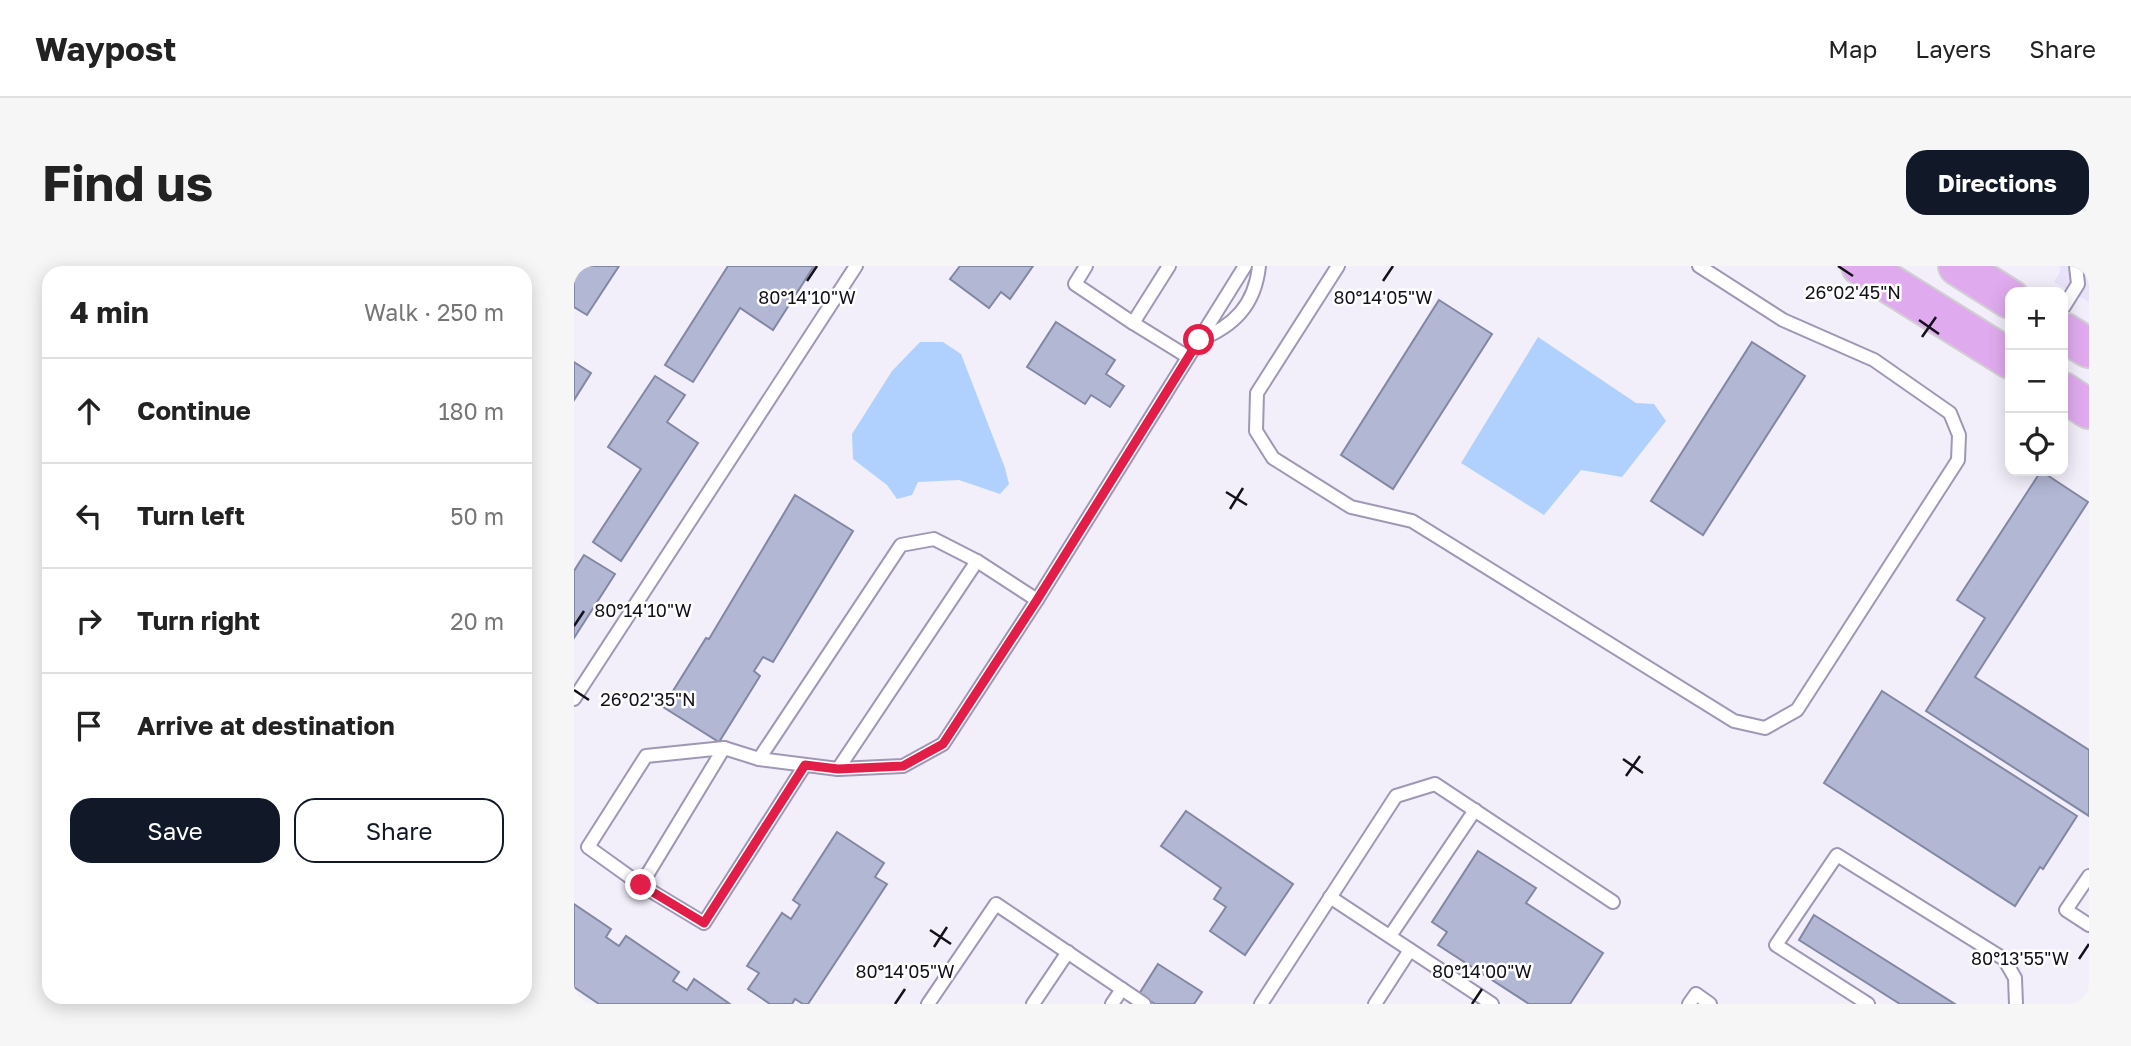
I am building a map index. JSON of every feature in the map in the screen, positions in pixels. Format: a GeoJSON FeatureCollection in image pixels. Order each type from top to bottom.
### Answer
{"type":"FeatureCollection","features":[{"type":"Feature","properties":{"kind":"main road"},"geometry":{"type":"LineString","coordinates":[[1861,266],[2005,356]]}},
{"type":"Feature","properties":{"kind":"main road"},"geometry":{"type":"LineString","coordinates":[[1958,266],[2005,296]]}},
{"type":"Feature","properties":{"kind":"main road"},"geometry":{"type":"LineString","coordinates":[[2068,335],[2089,348]]}},
{"type":"Feature","properties":{"kind":"main road"},"geometry":{"type":"LineString","coordinates":[[2068,396],[2089,409]]}},
{"type":"Feature","properties":{"kind":"lane"},"geometry":{"type":"LineString","coordinates":[[574,699],[856,266]]}},
{"type":"Feature","properties":{"kind":"lane"},"geometry":{"type":"LineString","coordinates":[[1086,266],[1075,284],[1188,358]]}},
{"type":"Feature","properties":{"kind":"lane"},"geometry":{"type":"LineString","coordinates":[[1133,323],[1169,266]]}},
{"type":"Feature","properties":{"kind":"lane"},"geometry":{"type":"LineString","coordinates":[[805,765],[704,923],[641,885],[588,847],[646,756],[724,748],[759,759],[838,769],[903,766],[943,744],[1037,600],[1245,266]]}},
{"type":"Feature","properties":{"kind":"lane"},"geometry":{"type":"LineString","coordinates":[[1199,340],[1220,331],[1235,320],[1250,300],[1258,278],[1259,266]]}},
{"type":"Feature","properties":{"kind":"lane"},"geometry":{"type":"LineString","coordinates":[[1338,266],[1258,393],[1256,431],[1273,458],[1351,507],[1412,521],[1734,721],[1765,728],[1797,710],[1958,460],[1959,435],[1950,413],[1874,360],[1783,320],[1699,266]]}},
{"type":"Feature","properties":{"kind":"lane"},"geometry":{"type":"LineString","coordinates":[[2068,300],[2078,284],[2076,266]]}},
{"type":"Feature","properties":{"kind":"lane"},"geometry":{"type":"LineString","coordinates":[[759,759],[901,545],[934,539],[976,561],[1037,600]]}},
{"type":"Feature","properties":{"kind":"lane"},"geometry":{"type":"LineString","coordinates":[[838,769],[976,561]]}},
{"type":"Feature","properties":{"kind":"lane"},"geometry":{"type":"LineString","coordinates":[[641,885],[724,748]]}},
{"type":"Feature","properties":{"kind":"lane"},"geometry":{"type":"LineString","coordinates":[[1261,1004],[1396,796],[1435,784],[1613,902]]}},
{"type":"Feature","properties":{"kind":"lane"},"geometry":{"type":"LineString","coordinates":[[1390,936],[1475,810]]}},
{"type":"Feature","properties":{"kind":"lane"},"geometry":{"type":"LineString","coordinates":[[1868,1004],[1776,945],[1837,855],[2004,960],[2015,978],[2016,1004]]}},
{"type":"Feature","properties":{"kind":"lane"},"geometry":{"type":"LineString","coordinates":[[2089,876],[2066,910],[2089,925]]}},
{"type":"Feature","properties":{"kind":"lane"},"geometry":{"type":"LineString","coordinates":[[1331,897],[1492,1004]]}},
{"type":"Feature","properties":{"kind":"lane"},"geometry":{"type":"LineString","coordinates":[[928,1004],[996,904],[1144,1004]]}},
{"type":"Feature","properties":{"kind":"lane"},"geometry":{"type":"LineString","coordinates":[[1375,1004],[1410,950]]}},
{"type":"Feature","properties":{"kind":"lane"},"geometry":{"type":"LineString","coordinates":[[1033,1004],[1068,952]]}},
{"type":"Feature","properties":{"kind":"lane"},"geometry":{"type":"LineString","coordinates":[[1112,1004],[1122,989]]}},
{"type":"Feature","properties":{"kind":"lane"},"geometry":{"type":"LineString","coordinates":[[1689,1004],[1696,994],[1710,1004]]}},
{"type":"Feature","properties":{"kind":"shaded area"},"geometry":{"type":"Polygon","coordinates":[[[2060,266],[2089,266],[2089,302],[2068,290],[2068,287],[2054,282],[2060,272],[2060,266]]]}},
{"type":"Feature","properties":{"kind":"water"},"geometry":{"type":"Polygon","coordinates":[[[1538,337],[1636,403],[1654,404],[1666,421],[1622,477],[1581,470],[1544,515],[1461,463],[1538,337]]]}},
{"type":"Feature","properties":{"kind":"water"},"geometry":{"type":"Polygon","coordinates":[[[920,342],[943,342],[961,354],[1005,468],[1009,484],[1000,494],[959,480],[918,482],[912,495],[897,499],[887,485],[853,459],[852,434],[892,371],[920,342]]]}},
{"type":"Feature","properties":{"kind":"building"},"geometry":{"type":"Polygon","coordinates":[[[577,266],[619,266],[587,315],[574,307],[574,271],[577,266]]]}},
{"type":"Feature","properties":{"kind":"building"},"geometry":{"type":"Polygon","coordinates":[[[728,266],[814,266],[773,330],[740,308],[693,382],[665,365],[728,266]]]}},
{"type":"Feature","properties":{"kind":"building"},"geometry":{"type":"Polygon","coordinates":[[[960,266],[1033,266],[1010,299],[1001,292],[989,308],[950,279],[960,266]]]}},
{"type":"Feature","properties":{"kind":"building"},"geometry":{"type":"Polygon","coordinates":[[[1439,300],[1492,334],[1393,489],[1341,455],[1439,300]]]}},
{"type":"Feature","properties":{"kind":"building"},"geometry":{"type":"Polygon","coordinates":[[[1056,322],[1115,360],[1106,374],[1124,386],[1110,407],[1091,395],[1085,404],[1027,367],[1056,322]]]}},
{"type":"Feature","properties":{"kind":"building"},"geometry":{"type":"Polygon","coordinates":[[[1752,342],[1805,376],[1703,535],[1651,501],[1752,342]]]}},
{"type":"Feature","properties":{"kind":"building"},"geometry":{"type":"Polygon","coordinates":[[[574,362],[591,373],[574,400],[574,362]]]}},
{"type":"Feature","properties":{"kind":"building"},"geometry":{"type":"Polygon","coordinates":[[[655,376],[685,395],[667,422],[698,443],[621,561],[593,542],[641,469],[608,447],[655,376]]]}},
{"type":"Feature","properties":{"kind":"building"},"geometry":{"type":"Polygon","coordinates":[[[2038,476],[2049,476],[2088,502],[1975,677],[2089,750],[2089,816],[1926,711],[1985,618],[1957,600],[2038,476]]]}},
{"type":"Feature","properties":{"kind":"building"},"geometry":{"type":"Polygon","coordinates":[[[795,495],[853,531],[773,662],[763,657],[754,671],[760,676],[719,742],[663,707],[706,638],[709,639],[795,495]]]}},
{"type":"Feature","properties":{"kind":"building"},"geometry":{"type":"Polygon","coordinates":[[[584,555],[615,574],[574,638],[574,571],[584,555]]]}},
{"type":"Feature","properties":{"kind":"building"},"geometry":{"type":"Polygon","coordinates":[[[1882,691],[2077,816],[2015,906],[1824,783],[1882,691]]]}},
{"type":"Feature","properties":{"kind":"building"},"geometry":{"type":"Polygon","coordinates":[[[1186,811],[1293,884],[1245,955],[1210,931],[1226,907],[1214,899],[1221,888],[1161,846],[1186,811]]]}},
{"type":"Feature","properties":{"kind":"building"},"geometry":{"type":"Polygon","coordinates":[[[837,832],[884,863],[875,877],[887,884],[808,1004],[795,999],[792,1004],[770,1004],[748,989],[759,973],[747,966],[782,913],[791,919],[800,905],[793,900],[837,832]]]}},
{"type":"Feature","properties":{"kind":"building"},"geometry":{"type":"Polygon","coordinates":[[[1478,851],[1536,888],[1526,903],[1603,953],[1570,1004],[1529,1004],[1438,945],[1447,932],[1432,922],[1478,851]]]}},
{"type":"Feature","properties":{"kind":"building"},"geometry":{"type":"Polygon","coordinates":[[[574,904],[611,929],[606,937],[619,946],[626,936],[679,972],[673,981],[687,990],[694,979],[730,1004],[599,1004],[574,987],[574,904]]]}},
{"type":"Feature","properties":{"kind":"building"},"geometry":{"type":"Polygon","coordinates":[[[1814,915],[1955,1004],[1900,1004],[1799,940],[1814,915]]]}},
{"type":"Feature","properties":{"kind":"building"},"geometry":{"type":"Polygon","coordinates":[[[1158,964],[1202,992],[1194,1004],[1155,1004],[1139,994],[1158,964]]]}},
{"type":"Feature","properties":{"kind":"route"},"geometry":{"type":"LineString","coordinates":[[641,885],[704,923],[805,765],[838,769],[903,766],[943,744],[1037,600],[1199,340]]}}]}
